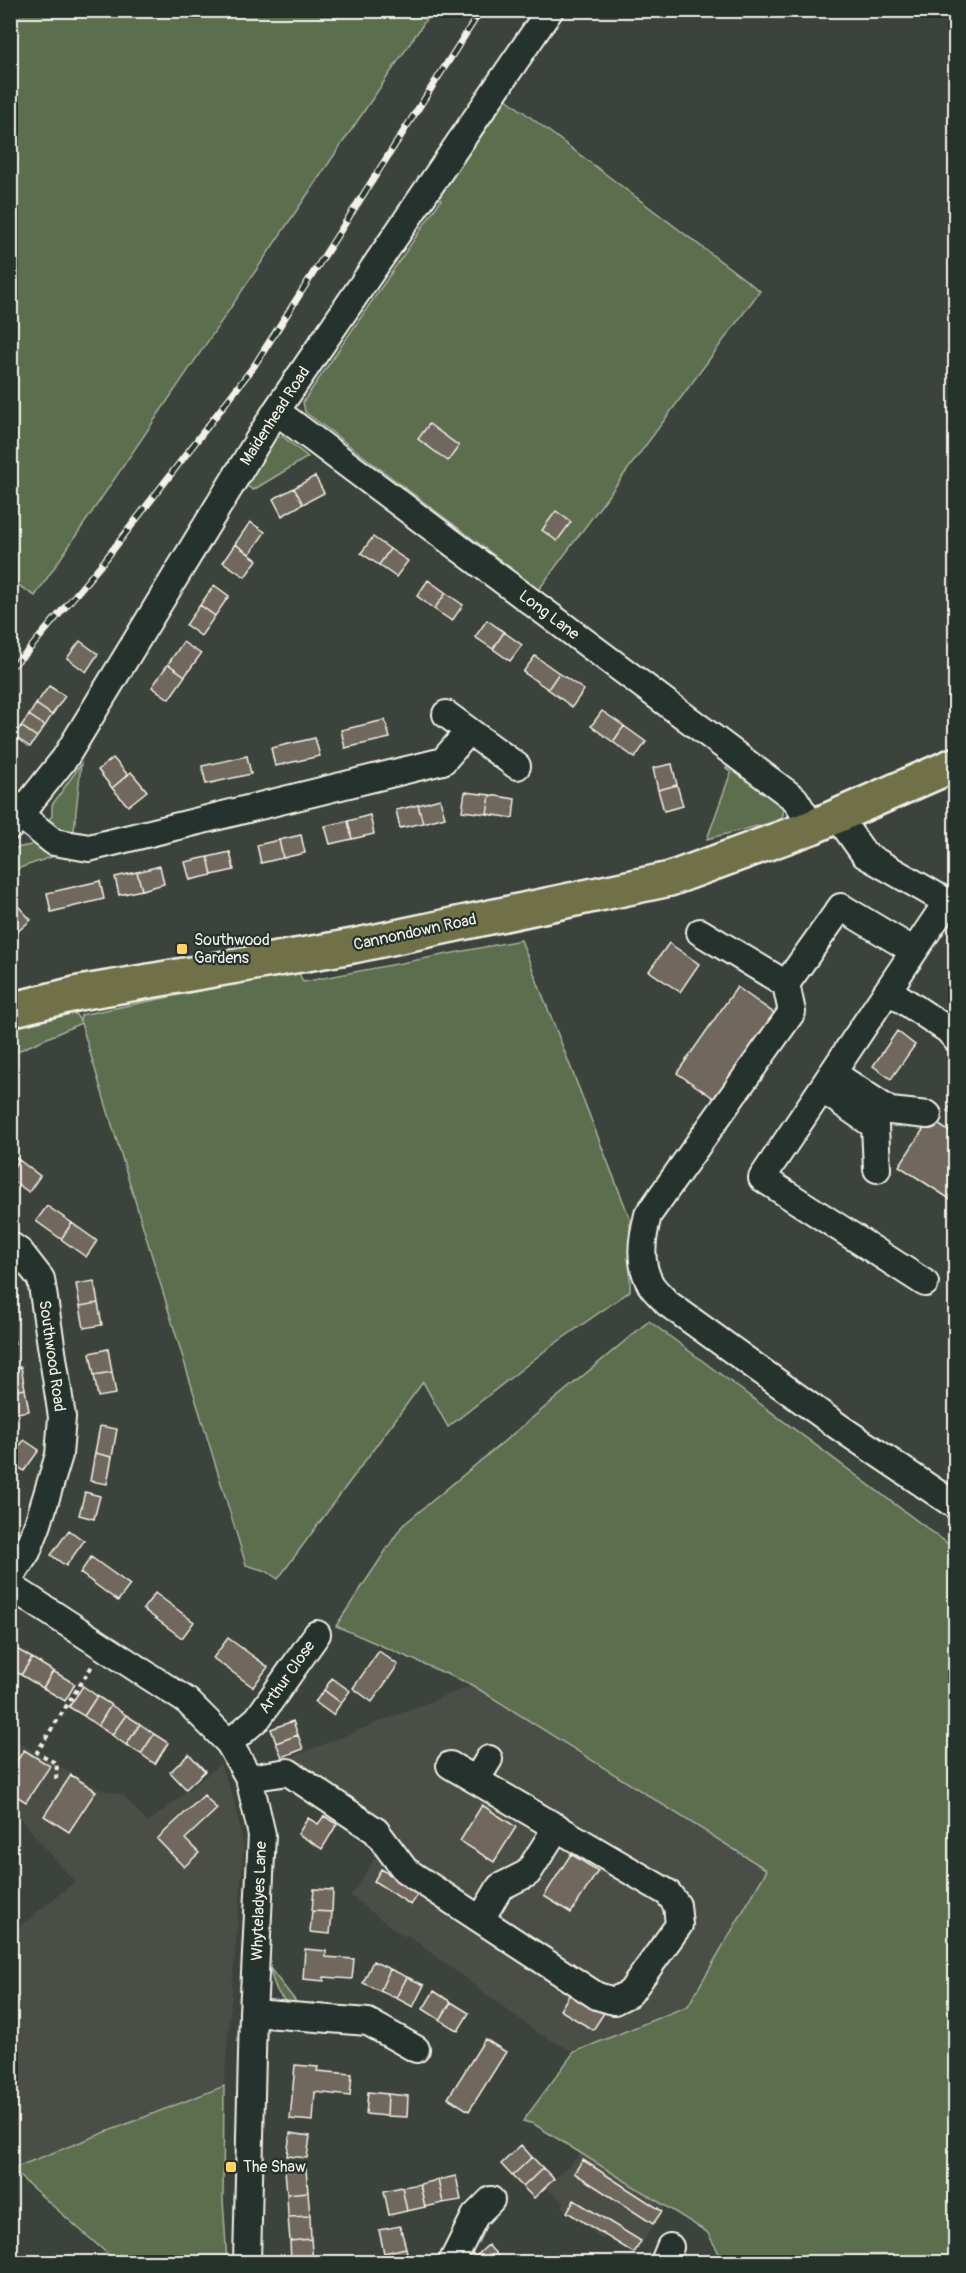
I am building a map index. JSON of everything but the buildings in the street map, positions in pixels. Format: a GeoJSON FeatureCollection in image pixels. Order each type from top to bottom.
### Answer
{"type":"FeatureCollection","features":[{"type":"Feature","properties":{"kind":"main road","name":"Cannondown Road"},"geometry":{"type":"LineString","coordinates":[[10,1010],[79,993],[353,946],[670,879],[825,822],[956,764]]}},
{"type":"Feature","properties":{"kind":"street","name":"Maidenhead Road"},"geometry":{"type":"LineString","coordinates":[[15,821],[65,758],[99,705],[276,411],[550,10]]}},
{"type":"Feature","properties":{"kind":"street","name":"Long Lane"},"geometry":{"type":"LineString","coordinates":[[276,411],[795,799],[865,855],[951,905]]}},
{"type":"Feature","properties":{"kind":"street"},"geometry":{"type":"LineString","coordinates":[[446,714],[517,766]]}},
{"type":"Feature","properties":{"kind":"street"},"geometry":{"type":"LineString","coordinates":[[15,821],[54,842],[89,848],[443,761],[469,731]]}},
{"type":"Feature","properties":{"kind":"street"},"geometry":{"type":"LineString","coordinates":[[925,1283],[762,1178],[914,951],[951,905]]}},
{"type":"Feature","properties":{"kind":"street"},"geometry":{"type":"LineString","coordinates":[[786,984],[841,908],[914,951]]}},
{"type":"Feature","properties":{"kind":"street"},"geometry":{"type":"LineString","coordinates":[[700,932],[786,984],[792,1012],[648,1215],[642,1240],[643,1261],[651,1284],[667,1303],[838,1427],[956,1506]]}},
{"type":"Feature","properties":{"kind":"street"},"geometry":{"type":"LineString","coordinates":[[888,990],[948,1030],[956,1039]]}},
{"type":"Feature","properties":{"kind":"street"},"geometry":{"type":"LineString","coordinates":[[827,1081],[890,1112],[928,1116]]}},
{"type":"Feature","properties":{"kind":"street"},"geometry":{"type":"LineString","coordinates":[[827,1081],[875,1126],[877,1169]]}},
{"type":"Feature","properties":{"kind":"street","name":"Southwood Road"},"geometry":{"type":"LineString","coordinates":[[10,1245],[20,1252],[41,1279],[62,1417],[59,1455],[38,1524],[27,1552],[10,1578]]}},
{"type":"Feature","properties":{"kind":"street","name":"Whyteladyes Lane"},"geometry":{"type":"LineString","coordinates":[[10,1586],[187,1701],[229,1743],[249,1778],[262,1835],[253,2013],[247,2262]]}},
{"type":"Feature","properties":{"kind":"street","name":"Arthur Close"},"geometry":{"type":"LineString","coordinates":[[229,1743],[258,1718],[317,1634]]}},
{"type":"Feature","properties":{"kind":"street"},"geometry":{"type":"LineString","coordinates":[[249,1778],[288,1772],[376,1831],[405,1870],[597,1996],[614,2001],[630,1993],[679,1925],[677,1905],[668,1893],[557,1827],[483,1769],[450,1764]]}},
{"type":"Feature","properties":{"kind":"street"},"geometry":{"type":"LineString","coordinates":[[481,1919],[500,1887],[528,1873],[557,1827]]}},
{"type":"Feature","properties":{"kind":"street"},"geometry":{"type":"LineString","coordinates":[[253,2013],[368,2022],[416,2049]]}},
{"type":"Feature","properties":{"kind":"street"},"geometry":{"type":"LineString","coordinates":[[452,2262],[475,2216],[493,2202]]}},
{"type":"Feature","properties":{"kind":"path"},"geometry":{"type":"LineString","coordinates":[[56,1779],[57,1764],[37,1752],[104,1647]]}},
{"type":"Feature","properties":{"kind":"shaded area"},"geometry":{"type":"Polygon","coordinates":[[[472,1685],[767,1870],[688,2006],[574,2052],[538,2033],[406,1934],[404,1937],[351,1896],[376,1857],[370,1837],[289,1758],[472,1685]]]}},
{"type":"Feature","properties":{"kind":"shaded area"},"geometry":{"type":"Polygon","coordinates":[[[10,1737],[100,1789],[123,1795],[148,1823],[220,1764],[233,1796],[244,1846],[224,2086],[11,2168],[11,1933],[75,1882],[16,1814],[11,1813],[10,1737]]]}},
{"type":"Feature","properties":{"kind":"shaded area"},"geometry":{"type":"Polygon","coordinates":[[[581,2154],[665,2206],[637,2252],[607,2233],[603,2240],[562,2207],[564,2202],[545,2187],[581,2154]]]}},
{"type":"Feature","properties":{"kind":"green space"},"geometry":{"type":"Polygon","coordinates":[[[10,11],[432,11],[35,596],[10,580],[10,11]]]}},
{"type":"Feature","properties":{"kind":"green space"},"geometry":{"type":"Polygon","coordinates":[[[505,98],[760,291],[537,592],[510,571],[511,568],[305,412],[303,402],[441,200],[437,197],[505,98]]]}},
{"type":"Feature","properties":{"kind":"green space"},"geometry":{"type":"Polygon","coordinates":[[[282,436],[308,457],[253,490],[241,482],[269,440],[282,436]]]}},
{"type":"Feature","properties":{"kind":"green space"},"geometry":{"type":"Polygon","coordinates":[[[81,764],[73,840],[47,822],[52,816],[52,805],[81,764]]]}},
{"type":"Feature","properties":{"kind":"green space"},"geometry":{"type":"Polygon","coordinates":[[[734,765],[784,806],[783,815],[781,820],[707,839],[731,772],[726,768],[734,765]]]}},
{"type":"Feature","properties":{"kind":"green space"},"geometry":{"type":"Polygon","coordinates":[[[36,837],[60,854],[11,871],[10,854],[16,848],[31,845],[36,837]]]}},
{"type":"Feature","properties":{"kind":"green space"},"geometry":{"type":"Polygon","coordinates":[[[521,940],[630,1219],[630,1291],[546,1350],[448,1427],[423,1382],[278,1579],[266,1571],[246,1565],[81,1023],[11,1054],[10,1026],[73,1010],[80,1021],[81,1015],[298,971],[303,982],[521,940]]]}},
{"type":"Feature","properties":{"kind":"green space"},"geometry":{"type":"Polygon","coordinates":[[[649,1321],[955,1549],[955,2262],[724,2262],[707,2232],[534,2124],[523,2121],[574,2052],[688,2006],[767,1870],[472,1685],[336,1626],[402,1526],[649,1321]]]}},
{"type":"Feature","properties":{"kind":"green space"},"geometry":{"type":"Polygon","coordinates":[[[269,1967],[297,2003],[296,2007],[281,1997],[269,1967]]]}},
{"type":"Feature","properties":{"kind":"green space"},"geometry":{"type":"Polygon","coordinates":[[[224,2086],[223,2199],[227,2262],[117,2262],[11,2169],[224,2086]]]}},
{"type":"Feature","properties":{"kind":"railway"},"geometry":{"type":"LineString","coordinates":[[10,668],[27,652],[105,560],[254,366],[481,10]]}},
{"type":"Feature","properties":{"kind":"place","name":"Southwood Gardens"},"geometry":{"type":"Point","coordinates":[182,949]}},
{"type":"Feature","properties":{"kind":"place","name":"The Shaw"},"geometry":{"type":"Point","coordinates":[231,2167]}}]}
